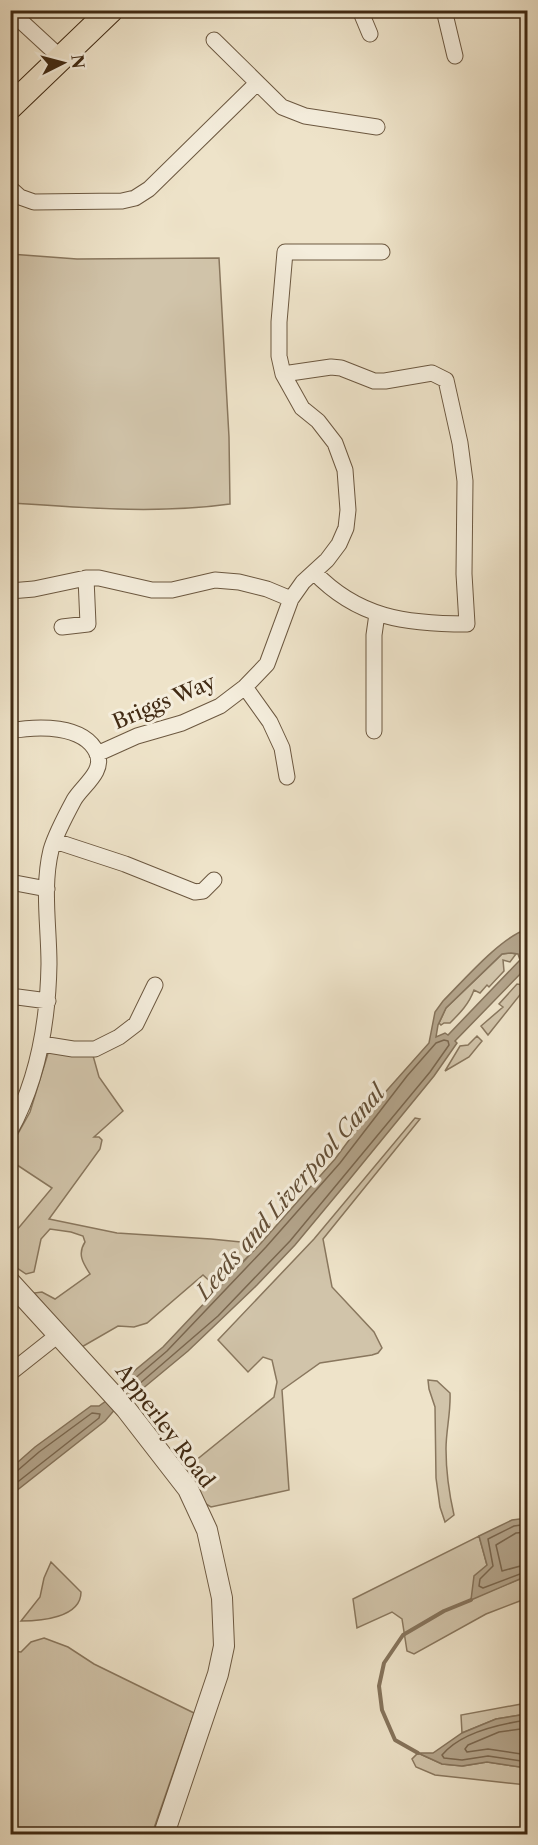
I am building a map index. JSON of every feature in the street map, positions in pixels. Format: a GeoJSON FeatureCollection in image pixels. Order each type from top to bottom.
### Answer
{"type":"FeatureCollection","features":[{"type":"Feature","properties":{"kind":"main road"},"geometry":{"type":"LineString","coordinates":[[10,107],[111,10]]}},
{"type":"Feature","properties":{"kind":"street"},"geometry":{"type":"LineString","coordinates":[[360,10],[369,34]]}},
{"type":"Feature","properties":{"kind":"street"},"geometry":{"type":"LineString","coordinates":[[444,10],[455,56]]}},
{"type":"Feature","properties":{"kind":"street"},"geometry":{"type":"LineString","coordinates":[[10,11],[61,58]]}},
{"type":"Feature","properties":{"kind":"street"},"geometry":{"type":"LineString","coordinates":[[214,40],[256,84],[282,107],[305,116],[377,128]]}},
{"type":"Feature","properties":{"kind":"street"},"geometry":{"type":"LineString","coordinates":[[10,188],[20,197],[34,202],[122,201],[135,198],[149,189],[256,84]]}},
{"type":"Feature","properties":{"kind":"street"},"geometry":{"type":"LineString","coordinates":[[314,572],[330,589],[377,614],[412,622],[467,624],[464,574],[465,481],[460,443],[446,380],[432,373],[374,381],[341,368],[283,374],[279,356],[279,322],[285,252],[382,252]]}},
{"type":"Feature","properties":{"kind":"street","name":"Briggs Way"},"geometry":{"type":"LineString","coordinates":[[97,754],[137,736],[182,723],[220,706],[245,687],[267,664],[291,599],[303,582],[339,544],[348,510],[345,470],[335,443],[318,421],[302,408],[283,374]]}},
{"type":"Feature","properties":{"kind":"street"},"geometry":{"type":"LineString","coordinates":[[10,591],[34,589],[86,578],[110,580],[152,590],[172,590],[215,580],[239,582],[267,589],[291,599]]}},
{"type":"Feature","properties":{"kind":"street"},"geometry":{"type":"LineString","coordinates":[[62,627],[88,624],[86,578]]}},
{"type":"Feature","properties":{"kind":"street"},"geometry":{"type":"LineString","coordinates":[[374,731],[374,635],[377,614]]}},
{"type":"Feature","properties":{"kind":"street"},"geometry":{"type":"LineString","coordinates":[[245,687],[270,722],[282,748],[287,777]]}},
{"type":"Feature","properties":{"kind":"street"},"geometry":{"type":"LineString","coordinates":[[10,731],[65,729],[79,734],[97,754],[99,764],[95,775],[75,799],[52,850],[47,889],[48,1000],[42,1044],[21,1111],[10,1131]]}},
{"type":"Feature","properties":{"kind":"street"},"geometry":{"type":"LineString","coordinates":[[55,842],[125,864],[195,892],[203,891],[214,880]]}},
{"type":"Feature","properties":{"kind":"street"},"geometry":{"type":"LineString","coordinates":[[10,882],[47,889]]}},
{"type":"Feature","properties":{"kind":"street"},"geometry":{"type":"LineString","coordinates":[[42,1044],[73,1049],[94,1049],[119,1037],[136,1024],[155,986]]}},
{"type":"Feature","properties":{"kind":"street"},"geometry":{"type":"LineString","coordinates":[[10,996],[48,1000]]}},
{"type":"Feature","properties":{"kind":"street","name":"Apperley Road"},"geometry":{"type":"LineString","coordinates":[[10,1282],[110,1390],[178,1474],[207,1530],[224,1613],[224,1646],[218,1674],[164,1834]]}},
{"type":"Feature","properties":{"kind":"street"},"geometry":{"type":"LineString","coordinates":[[10,1373],[58,1335]]}},
{"type":"Feature","properties":{"kind":"shaded area"},"geometry":{"type":"Polygon","coordinates":[[[10,254],[77,259],[219,258],[229,437],[230,504],[149,509],[13,503],[10,489],[10,254]]]}},
{"type":"Feature","properties":{"kind":"shaded area"},"geometry":{"type":"Polygon","coordinates":[[[502,954],[516,954],[510,962],[503,960],[504,971],[489,987],[487,985],[480,993],[474,990],[467,1004],[450,1023],[441,1025],[439,1023],[446,1008],[502,954]]]}},
{"type":"Feature","properties":{"kind":"shaded area"},"geometry":{"type":"Polygon","coordinates":[[[527,982],[527,986],[488,1035],[481,1026],[503,1007],[499,1004],[517,984],[523,985],[527,982]]]}},
{"type":"Feature","properties":{"kind":"shaded area"},"geometry":{"type":"Polygon","coordinates":[[[477,1036],[482,1041],[469,1057],[445,1071],[460,1046],[468,1045],[477,1036]]]}},
{"type":"Feature","properties":{"kind":"shaded area"},"geometry":{"type":"Polygon","coordinates":[[[49,1050],[92,1052],[99,1077],[123,1111],[94,1137],[102,1140],[100,1149],[49,1219],[117,1233],[260,1244],[217,1288],[203,1275],[147,1323],[134,1327],[118,1326],[80,1348],[34,1293],[42,1292],[55,1299],[90,1274],[82,1258],[81,1251],[85,1242],[83,1236],[50,1229],[41,1239],[34,1272],[26,1274],[11,1264],[11,1237],[52,1188],[11,1161],[10,1148],[30,1112],[49,1050]]]}},
{"type":"Feature","properties":{"kind":"shaded area"},"geometry":{"type":"Polygon","coordinates":[[[415,1118],[420,1119],[323,1239],[332,1287],[374,1332],[382,1348],[378,1353],[372,1355],[320,1363],[282,1390],[289,1490],[211,1507],[206,1504],[184,1470],[274,1397],[277,1382],[272,1360],[263,1357],[248,1372],[218,1340],[314,1239],[415,1118]]]}},
{"type":"Feature","properties":{"kind":"shaded area"},"geometry":{"type":"Polygon","coordinates":[[[428,1380],[437,1381],[450,1393],[446,1458],[454,1515],[445,1522],[440,1507],[436,1478],[435,1407],[428,1380]]]}},
{"type":"Feature","properties":{"kind":"shaded area"},"geometry":{"type":"Polygon","coordinates":[[[479,1536],[487,1565],[471,1599],[527,1576],[527,1597],[525,1599],[486,1614],[414,1654],[407,1651],[402,1619],[392,1612],[357,1628],[353,1599],[479,1536]]]}},
{"type":"Feature","properties":{"kind":"shaded area"},"geometry":{"type":"Polygon","coordinates":[[[51,1562],[81,1592],[79,1601],[67,1613],[48,1619],[21,1621],[40,1597],[44,1578],[51,1562]]]}},
{"type":"Feature","properties":{"kind":"shaded area"},"geometry":{"type":"Polygon","coordinates":[[[44,1638],[68,1647],[94,1664],[194,1713],[152,1834],[11,1834],[11,1651],[21,1652],[31,1642],[44,1638]]]}},
{"type":"Feature","properties":{"kind":"shaded area"},"geometry":{"type":"Polygon","coordinates":[[[527,1703],[527,1714],[496,1719],[462,1733],[461,1715],[527,1703]]]}},
{"type":"Feature","properties":{"kind":"shaded area"},"geometry":{"type":"Polygon","coordinates":[[[418,1753],[442,1764],[463,1766],[487,1762],[527,1768],[527,1785],[435,1775],[416,1767],[412,1759],[418,1753]]]}},
{"type":"Feature","properties":{"kind":"water"},"geometry":{"type":"Polygon","coordinates":[[[527,929],[527,967],[455,1041],[457,1043],[434,1076],[295,1245],[188,1351],[141,1390],[123,1400],[105,1421],[11,1495],[10,1469],[35,1447],[91,1406],[99,1406],[125,1387],[127,1377],[163,1347],[261,1243],[335,1159],[381,1097],[429,1043],[435,1012],[443,1001],[483,960],[516,934],[527,929]],[[502,954],[446,1008],[438,1025],[436,1037],[445,1033],[448,1035],[520,960],[518,954],[502,954]]]}},
{"type":"Feature","properties":{"kind":"water"},"geometry":{"type":"Polygon","coordinates":[[[527,1518],[527,1576],[471,1600],[474,1576],[487,1565],[479,1536],[512,1520],[527,1518]]]}},
{"type":"Feature","properties":{"kind":"water"},"geometry":{"type":"Polygon","coordinates":[[[527,1714],[527,1768],[487,1762],[462,1766],[442,1764],[418,1753],[433,1753],[462,1733],[496,1719],[527,1714]]]}},
{"type":"Feature","properties":{"kind":"waterway"},"geometry":{"type":"LineString","coordinates":[[418,1753],[395,1740],[382,1710],[379,1686],[384,1663],[403,1635],[444,1611],[471,1600]]}},
{"type":"Feature","properties":{"kind":"water label","name":"Leeds and Liverpool Canal"},"geometry":{"type":"Point","coordinates":[290,1192]}}]}
